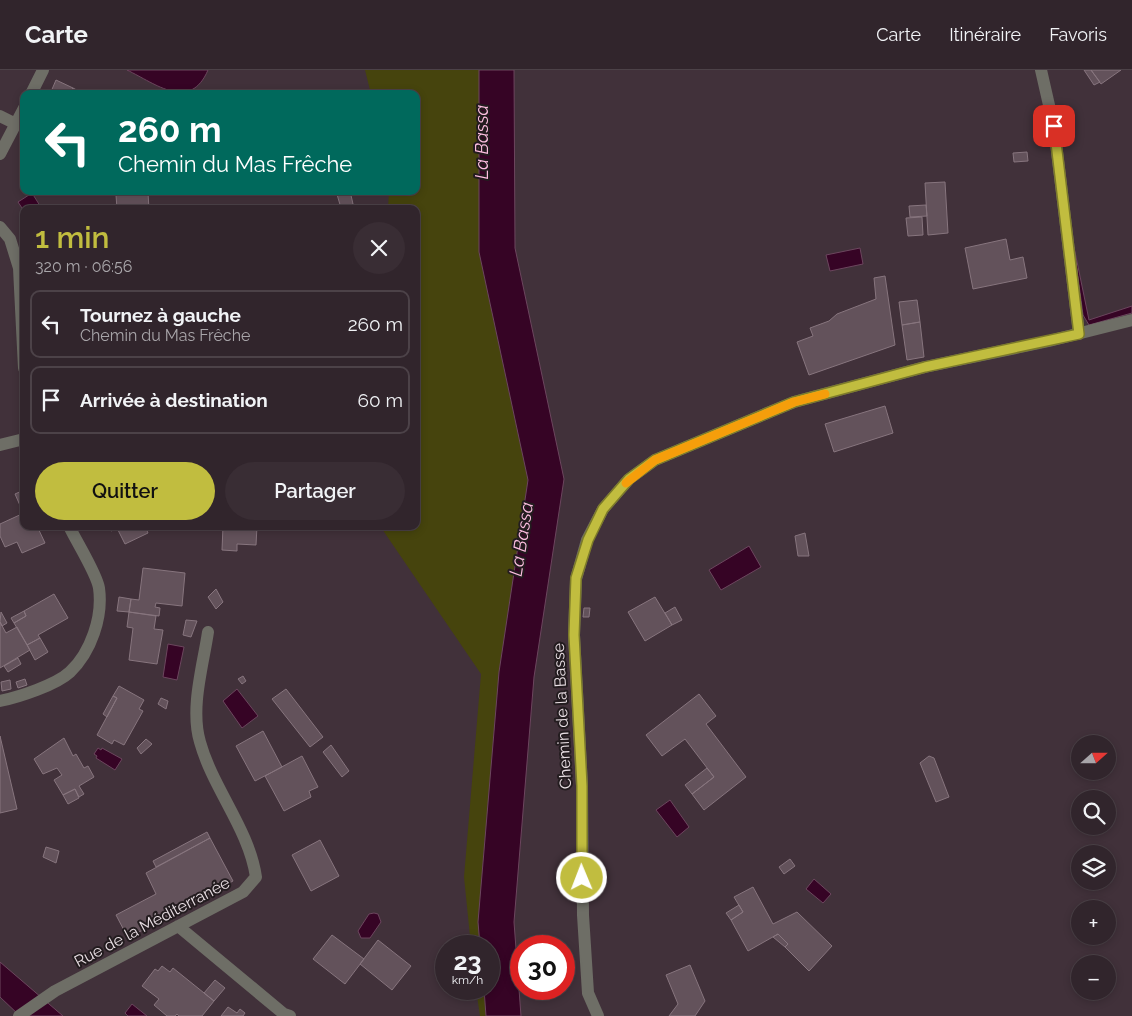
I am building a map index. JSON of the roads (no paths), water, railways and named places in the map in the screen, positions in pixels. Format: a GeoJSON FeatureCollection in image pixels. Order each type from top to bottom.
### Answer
{"type":"FeatureCollection","features":[{"type":"Feature","properties":{"kind":"street"},"geometry":{"type":"LineString","coordinates":[[33,90],[43,70]]}},
{"type":"Feature","properties":{"kind":"street"},"geometry":{"type":"LineString","coordinates":[[1041,70],[1054,126],[1079,334]]}},
{"type":"Feature","properties":{"kind":"street"},"geometry":{"type":"LineString","coordinates":[[0,116],[16,124]]}},
{"type":"Feature","properties":{"kind":"street"},"geometry":{"type":"LineString","coordinates":[[0,154],[20,116]]}},
{"type":"Feature","properties":{"kind":"street"},"geometry":{"type":"LineString","coordinates":[[0,227],[10,239],[18,268],[20,301]]}},
{"type":"Feature","properties":{"kind":"street","name":"Chemin de la Basse"},"geometry":{"type":"LineString","coordinates":[[598,1016],[588,993],[583,915],[582,786],[574,635],[576,578],[588,540],[603,509],[629,479],[655,460],[794,402],[925,367],[1079,334],[1132,320]]}},
{"type":"Feature","properties":{"kind":"street"},"geometry":{"type":"LineString","coordinates":[[0,445],[20,440]]}},
{"type":"Feature","properties":{"kind":"street"},"geometry":{"type":"LineString","coordinates":[[0,701],[22,697],[69,673],[87,652],[98,619],[99,587],[71,530]]}},
{"type":"Feature","properties":{"kind":"street","name":"Rue de la Méditerranée"},"geometry":{"type":"LineString","coordinates":[[19,1016],[55,992],[243,892],[256,877],[253,859],[214,780],[199,741],[197,708],[208,632]]}},
{"type":"Feature","properties":{"kind":"street"},"geometry":{"type":"LineString","coordinates":[[178,926],[284,1014],[290,1016]]}},
{"type":"Feature","properties":{"kind":"water"},"geometry":{"type":"Polygon","coordinates":[[[127,70],[208,70],[201,83],[192,90],[169,90],[127,70]]]}},
{"type":"Feature","properties":{"kind":"water","name":"La Bassa"},"geometry":{"type":"Polygon","coordinates":[[[479,70],[514,70],[515,248],[564,479],[534,677],[514,922],[515,935],[510,935],[510,1000],[520,1000],[521,1016],[486,1016],[485,1000],[500,1000],[500,935],[479,935],[478,922],[499,672],[528,480],[479,252],[479,70]]]}},
{"type":"Feature","properties":{"kind":"water"},"geometry":{"type":"Polygon","coordinates":[[[29,195],[33,195],[40,205],[20,205],[18,202],[29,195]]]}},
{"type":"Feature","properties":{"kind":"water"},"geometry":{"type":"Polygon","coordinates":[[[1074,247],[1089,320],[1132,306],[1132,313],[1089,325],[1083,315],[1074,247]]]}},
{"type":"Feature","properties":{"kind":"water"},"geometry":{"type":"Polygon","coordinates":[[[860,248],[863,264],[830,271],[826,255],[860,248]]]}},
{"type":"Feature","properties":{"kind":"water"},"geometry":{"type":"Polygon","coordinates":[[[749,546],[761,567],[721,590],[709,570],[749,546]]]}},
{"type":"Feature","properties":{"kind":"water"},"geometry":{"type":"Polygon","coordinates":[[[168,644],[184,647],[177,680],[163,677],[168,644]]]}},
{"type":"Feature","properties":{"kind":"water"},"geometry":{"type":"Polygon","coordinates":[[[237,689],[258,716],[242,728],[223,701],[237,689]]]}},
{"type":"Feature","properties":{"kind":"water"},"geometry":{"type":"Polygon","coordinates":[[[98,748],[101,750],[102,748],[122,759],[115,770],[96,758],[97,756],[94,754],[98,748]]]}},
{"type":"Feature","properties":{"kind":"water"},"geometry":{"type":"Polygon","coordinates":[[[670,800],[689,827],[677,837],[656,810],[670,800]]]}},
{"type":"Feature","properties":{"kind":"water"},"geometry":{"type":"Polygon","coordinates":[[[814,879],[831,894],[823,903],[806,889],[814,879]]]}},
{"type":"Feature","properties":{"kind":"water"},"geometry":{"type":"Polygon","coordinates":[[[369,914],[378,914],[381,922],[370,938],[361,938],[358,931],[369,914]]]}},
{"type":"Feature","properties":{"kind":"water"},"geometry":{"type":"Polygon","coordinates":[[[0,962],[63,1016],[20,1016],[0,997],[0,962]]]}},
{"type":"Feature","properties":{"kind":"water"},"geometry":{"type":"Polygon","coordinates":[[[132,1004],[147,1016],[128,1016],[125,1013],[132,1004]]]}}]}
